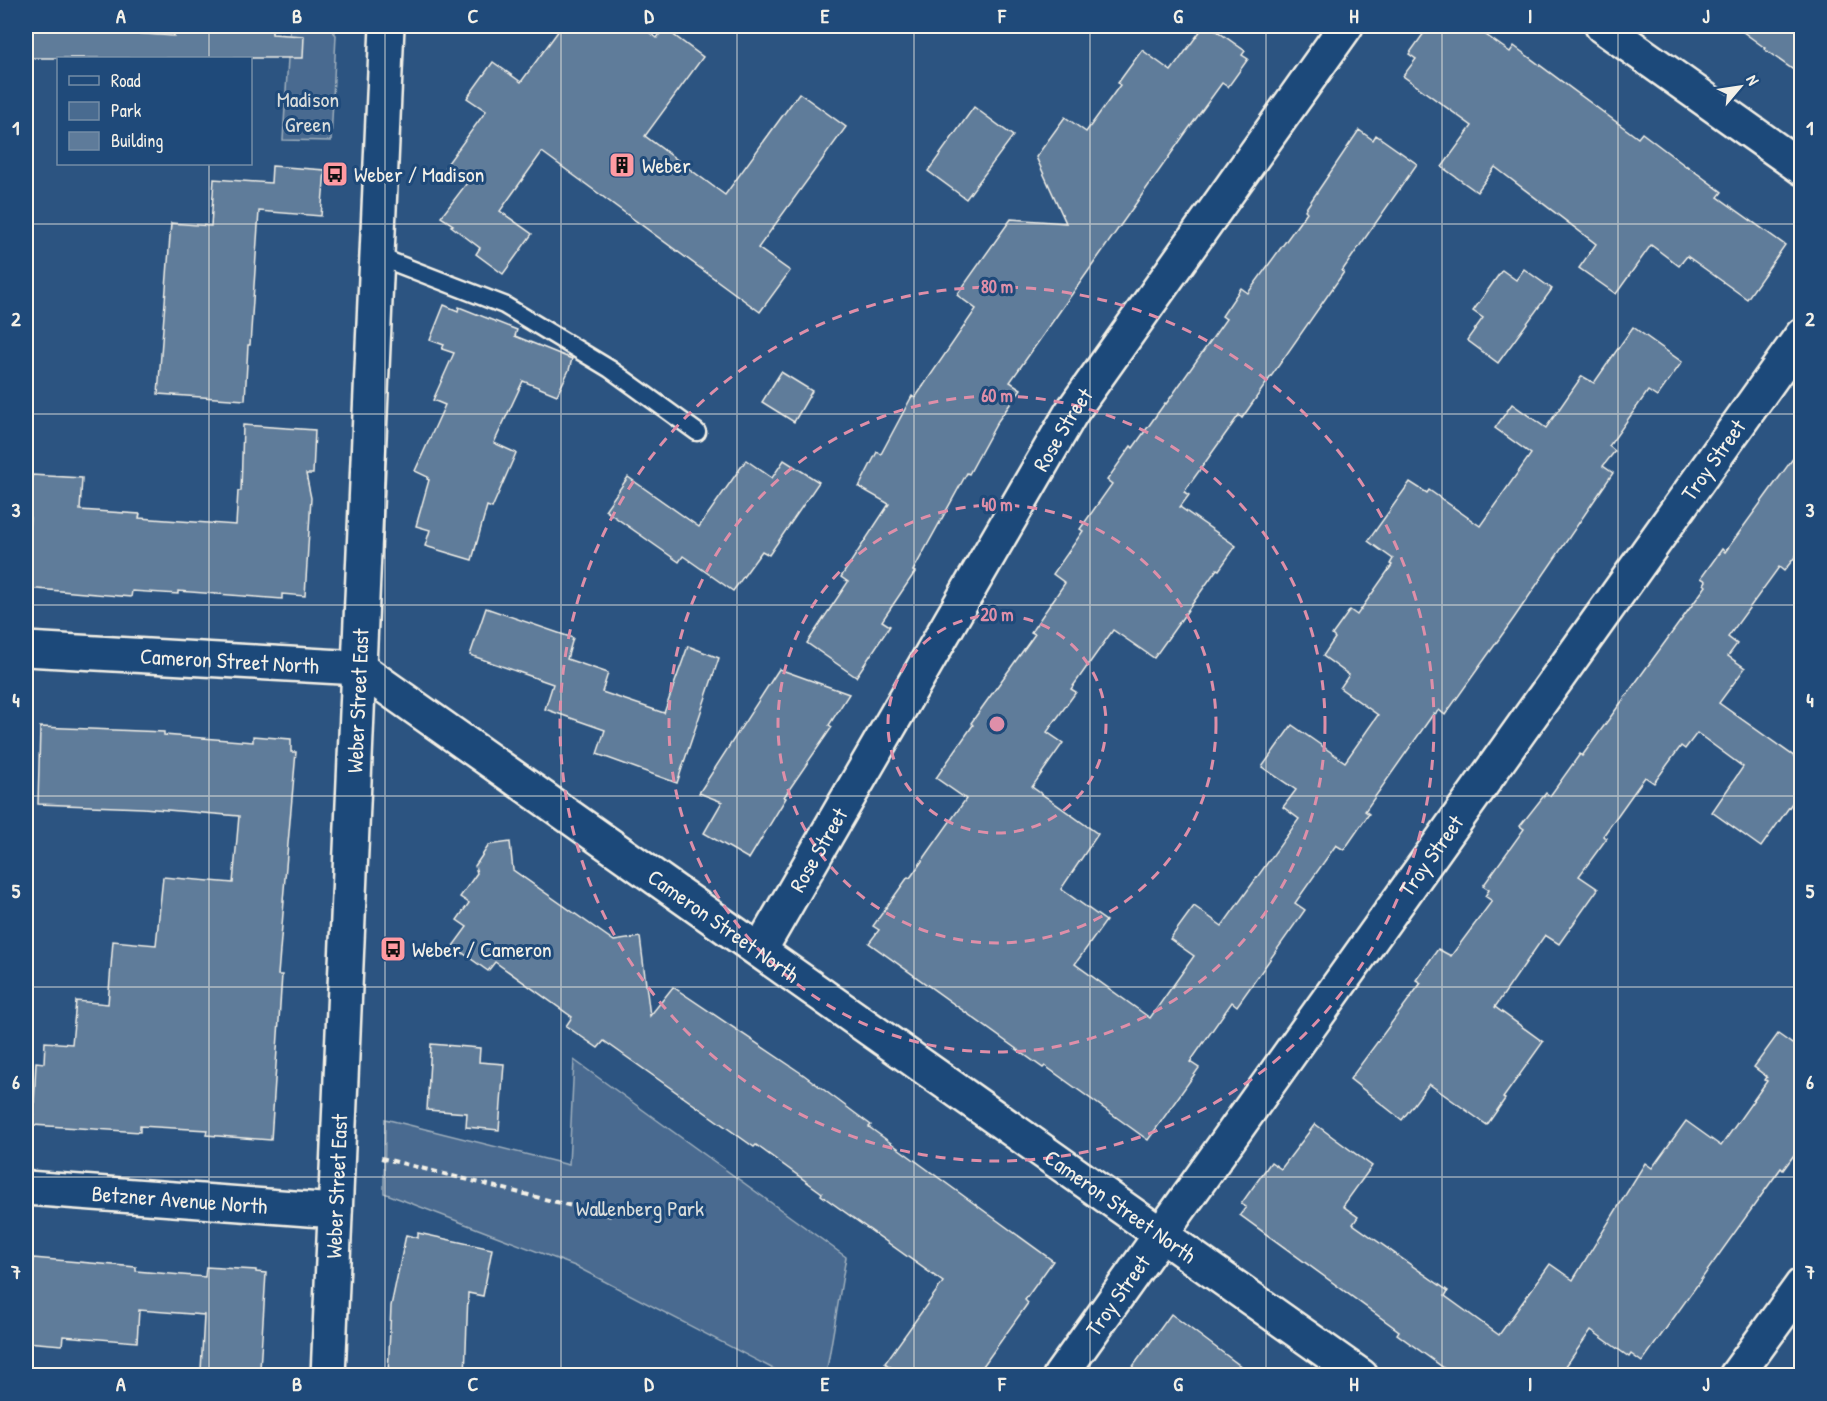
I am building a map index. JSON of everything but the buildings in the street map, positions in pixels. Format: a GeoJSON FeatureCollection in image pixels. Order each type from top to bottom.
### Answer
{"type":"FeatureCollection","features":[{"type":"Feature","properties":{"kind":"street","name":"Weber Street East"},"geometry":{"type":"LineString","coordinates":[[328,1376],[387,26]]}},
{"type":"Feature","properties":{"kind":"street","name":"Rose Street"},"geometry":{"type":"LineString","coordinates":[[760,950],[1071,413],[1346,26]]}},
{"type":"Feature","properties":{"kind":"street"},"geometry":{"type":"LineString","coordinates":[[1602,26],[1802,168]]}},
{"type":"Feature","properties":{"kind":"street","name":"Troy Street"},"geometry":{"type":"LineString","coordinates":[[1060,1376],[1802,335]]}},
{"type":"Feature","properties":{"kind":"street","name":"Cameron Street North"},"geometry":{"type":"LineString","coordinates":[[26,649],[359,668],[1361,1376]]}},
{"type":"Feature","properties":{"kind":"street","name":"Betzner Avenue North"},"geometry":{"type":"LineString","coordinates":[[26,1188],[335,1211]]}},
{"type":"Feature","properties":{"kind":"street"},"geometry":{"type":"LineString","coordinates":[[1736,1376],[1802,1285]]}},
{"type":"Feature","properties":{"kind":"lane"},"geometry":{"type":"LineString","coordinates":[[377,256],[504,305],[610,369],[697,432]]}},
{"type":"Feature","properties":{"kind":"path"},"geometry":{"type":"LineString","coordinates":[[381,1158],[612,1216]]}},
{"type":"Feature","properties":{"kind":"green space","name":"Madison Green"},"geometry":{"type":"Polygon","coordinates":[[[290,26],[328,26],[336,35],[331,141],[283,140],[290,26]]]}},
{"type":"Feature","properties":{"kind":"green space","name":"Wallenberg Park"},"geometry":{"type":"Polygon","coordinates":[[[574,1060],[846,1257],[826,1375],[785,1375],[575,1266],[384,1193],[385,1119],[569,1165],[574,1060]]]}},
{"type":"Feature","properties":{"kind":"place","name":"Weber"},"geometry":{"type":"Point","coordinates":[622,165]}},
{"type":"Feature","properties":{"kind":"place","name":"Weber / Madison"},"geometry":{"type":"Point","coordinates":[335,174]}},
{"type":"Feature","properties":{"kind":"place","name":"Weber / Cameron"},"geometry":{"type":"Point","coordinates":[393,949]}}]}
